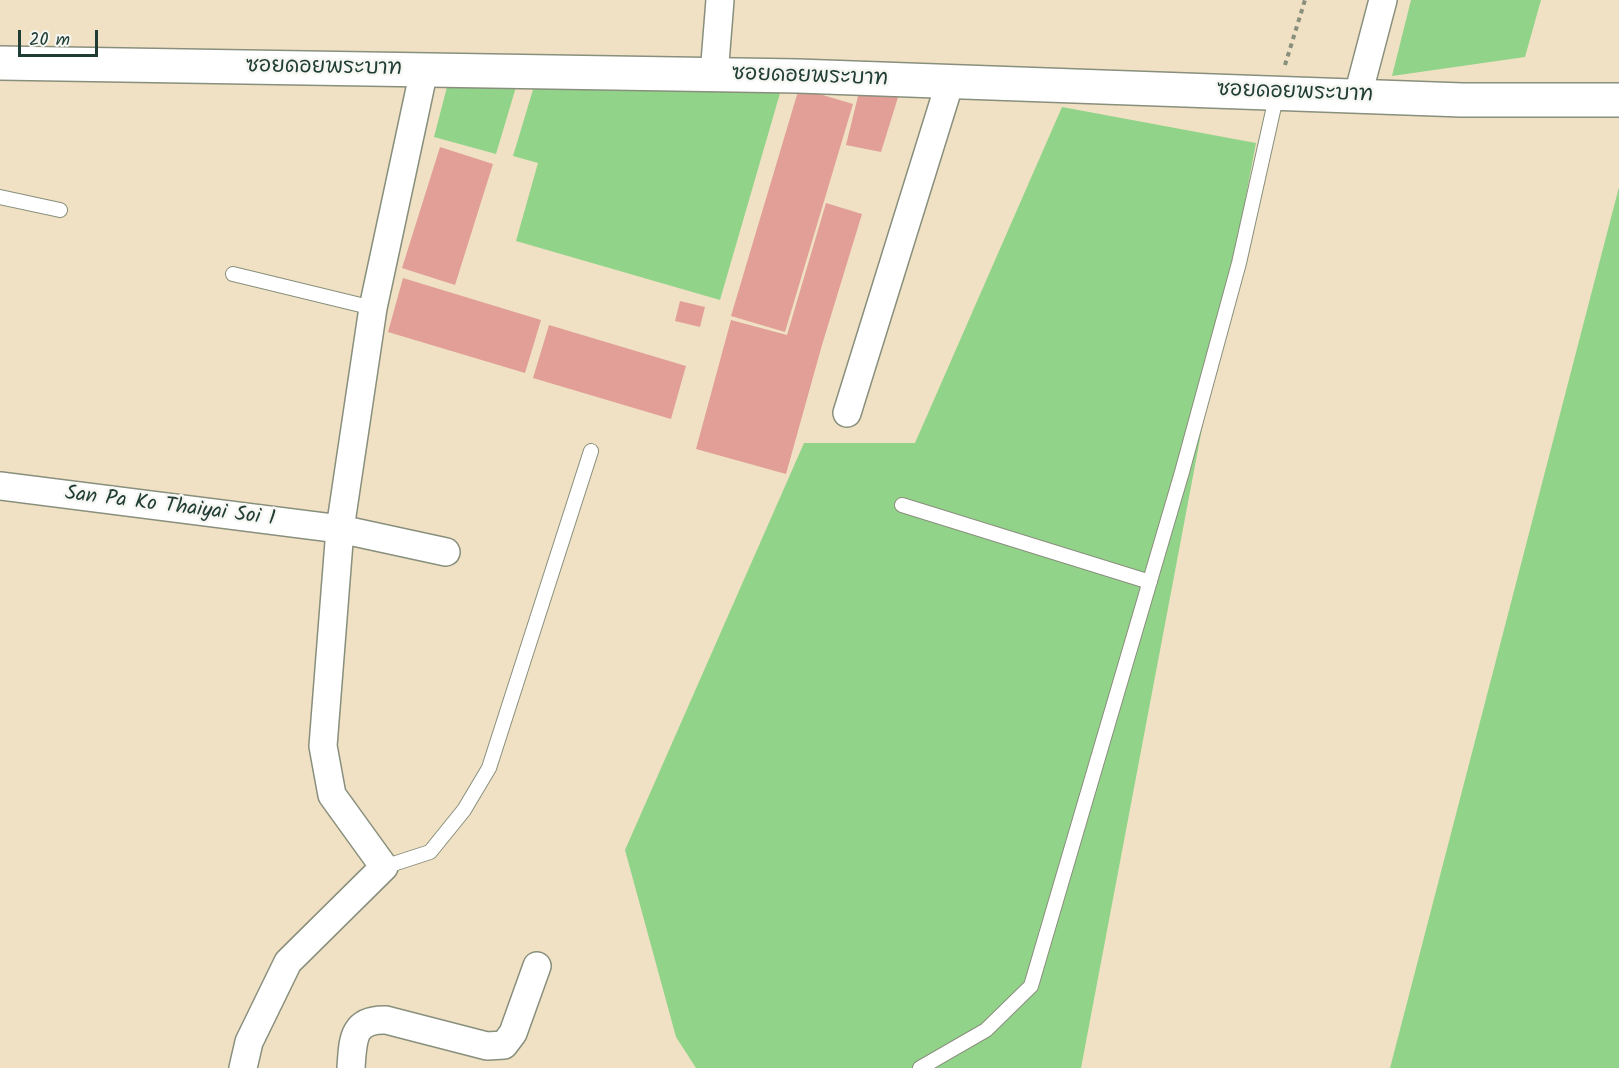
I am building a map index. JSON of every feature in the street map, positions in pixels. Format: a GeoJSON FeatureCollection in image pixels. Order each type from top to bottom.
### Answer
{"type":"FeatureCollection","features":[{"type":"Feature","properties":{"kind":"street"},"geometry":{"type":"LineString","coordinates":[[714,75],[720,0]]}},
{"type":"Feature","properties":{"kind":"street"},"geometry":{"type":"LineString","coordinates":[[1358,95],[1383,0]]}},
{"type":"Feature","properties":{"kind":"street","name":"ซอยดอยพระบาท"},"geometry":{"type":"LineString","coordinates":[[0,63],[714,75],[1462,100],[1619,100]]}},
{"type":"Feature","properties":{"kind":"street"},"geometry":{"type":"LineString","coordinates":[[243,1068],[249,1042],[288,962],[384,867],[332,795],[323,746],[340,529],[373,308],[424,70]]}},
{"type":"Feature","properties":{"kind":"street"},"geometry":{"type":"LineString","coordinates":[[847,413],[950,82]]}},
{"type":"Feature","properties":{"kind":"street","name":"San Pa Ko Thaiyai Soi 1"},"geometry":{"type":"LineString","coordinates":[[0,486],[340,529],[446,552]]}},
{"type":"Feature","properties":{"kind":"street"},"geometry":{"type":"LineString","coordinates":[[351,1068],[353,1041],[357,1032],[364,1023],[374,1020],[386,1020],[487,1046],[504,1045],[513,1033],[537,966]]}},
{"type":"Feature","properties":{"kind":"lane"},"geometry":{"type":"LineString","coordinates":[[920,1068],[986,1030],[1031,986],[1150,582],[1239,263],[1277,93]]}},
{"type":"Feature","properties":{"kind":"lane"},"geometry":{"type":"LineString","coordinates":[[0,197],[60,210]]}},
{"type":"Feature","properties":{"kind":"lane"},"geometry":{"type":"LineString","coordinates":[[233,274],[373,308]]}},
{"type":"Feature","properties":{"kind":"lane"},"geometry":{"type":"LineString","coordinates":[[384,867],[430,852],[464,810],[489,768],[591,451]]}},
{"type":"Feature","properties":{"kind":"lane"},"geometry":{"type":"LineString","coordinates":[[902,505],[1150,582]]}},
{"type":"Feature","properties":{"kind":"path"},"geometry":{"type":"LineString","coordinates":[[1277,93],[1305,0]]}},
{"type":"Feature","properties":{"kind":"green space"},"geometry":{"type":"Polygon","coordinates":[[[1411,0],[1541,0],[1525,57],[1392,76],[1411,0]]]}},
{"type":"Feature","properties":{"kind":"green space"},"geometry":{"type":"Polygon","coordinates":[[[538,73],[785,76],[720,300],[516,241],[538,163],[513,156],[538,73]]]}},
{"type":"Feature","properties":{"kind":"green space"},"geometry":{"type":"Polygon","coordinates":[[[448,83],[516,87],[496,154],[434,137],[448,83]]]}},
{"type":"Feature","properties":{"kind":"green space"},"geometry":{"type":"Polygon","coordinates":[[[1062,107],[1256,143],[1081,1068],[696,1068],[676,1037],[625,850],[804,443],[915,443],[1062,107]]]}},
{"type":"Feature","properties":{"kind":"green space"},"geometry":{"type":"Polygon","coordinates":[[[1619,187],[1619,1068],[1390,1068],[1619,187]]]}},
{"type":"Feature","properties":{"kind":"building"},"geometry":{"type":"Polygon","coordinates":[[[861,84],[900,91],[881,152],[846,145],[861,84]]]}},
{"type":"Feature","properties":{"kind":"building"},"geometry":{"type":"Polygon","coordinates":[[[799,88],[853,104],[785,332],[731,316],[799,88]]]}},
{"type":"Feature","properties":{"kind":"building"},"geometry":{"type":"Polygon","coordinates":[[[440,147],[493,164],[455,285],[402,268],[440,147]]]}},
{"type":"Feature","properties":{"kind":"building"},"geometry":{"type":"Polygon","coordinates":[[[826,203],[862,214],[786,474],[696,449],[731,320],[787,335],[826,203]]]}},
{"type":"Feature","properties":{"kind":"building"},"geometry":{"type":"Polygon","coordinates":[[[403,278],[541,320],[525,373],[388,332],[403,278]]]}},
{"type":"Feature","properties":{"kind":"building"},"geometry":{"type":"Polygon","coordinates":[[[680,301],[705,307],[700,327],[675,321],[680,301]]]}},
{"type":"Feature","properties":{"kind":"building"},"geometry":{"type":"Polygon","coordinates":[[[549,325],[686,366],[671,419],[533,378],[549,325]]]}}]}
